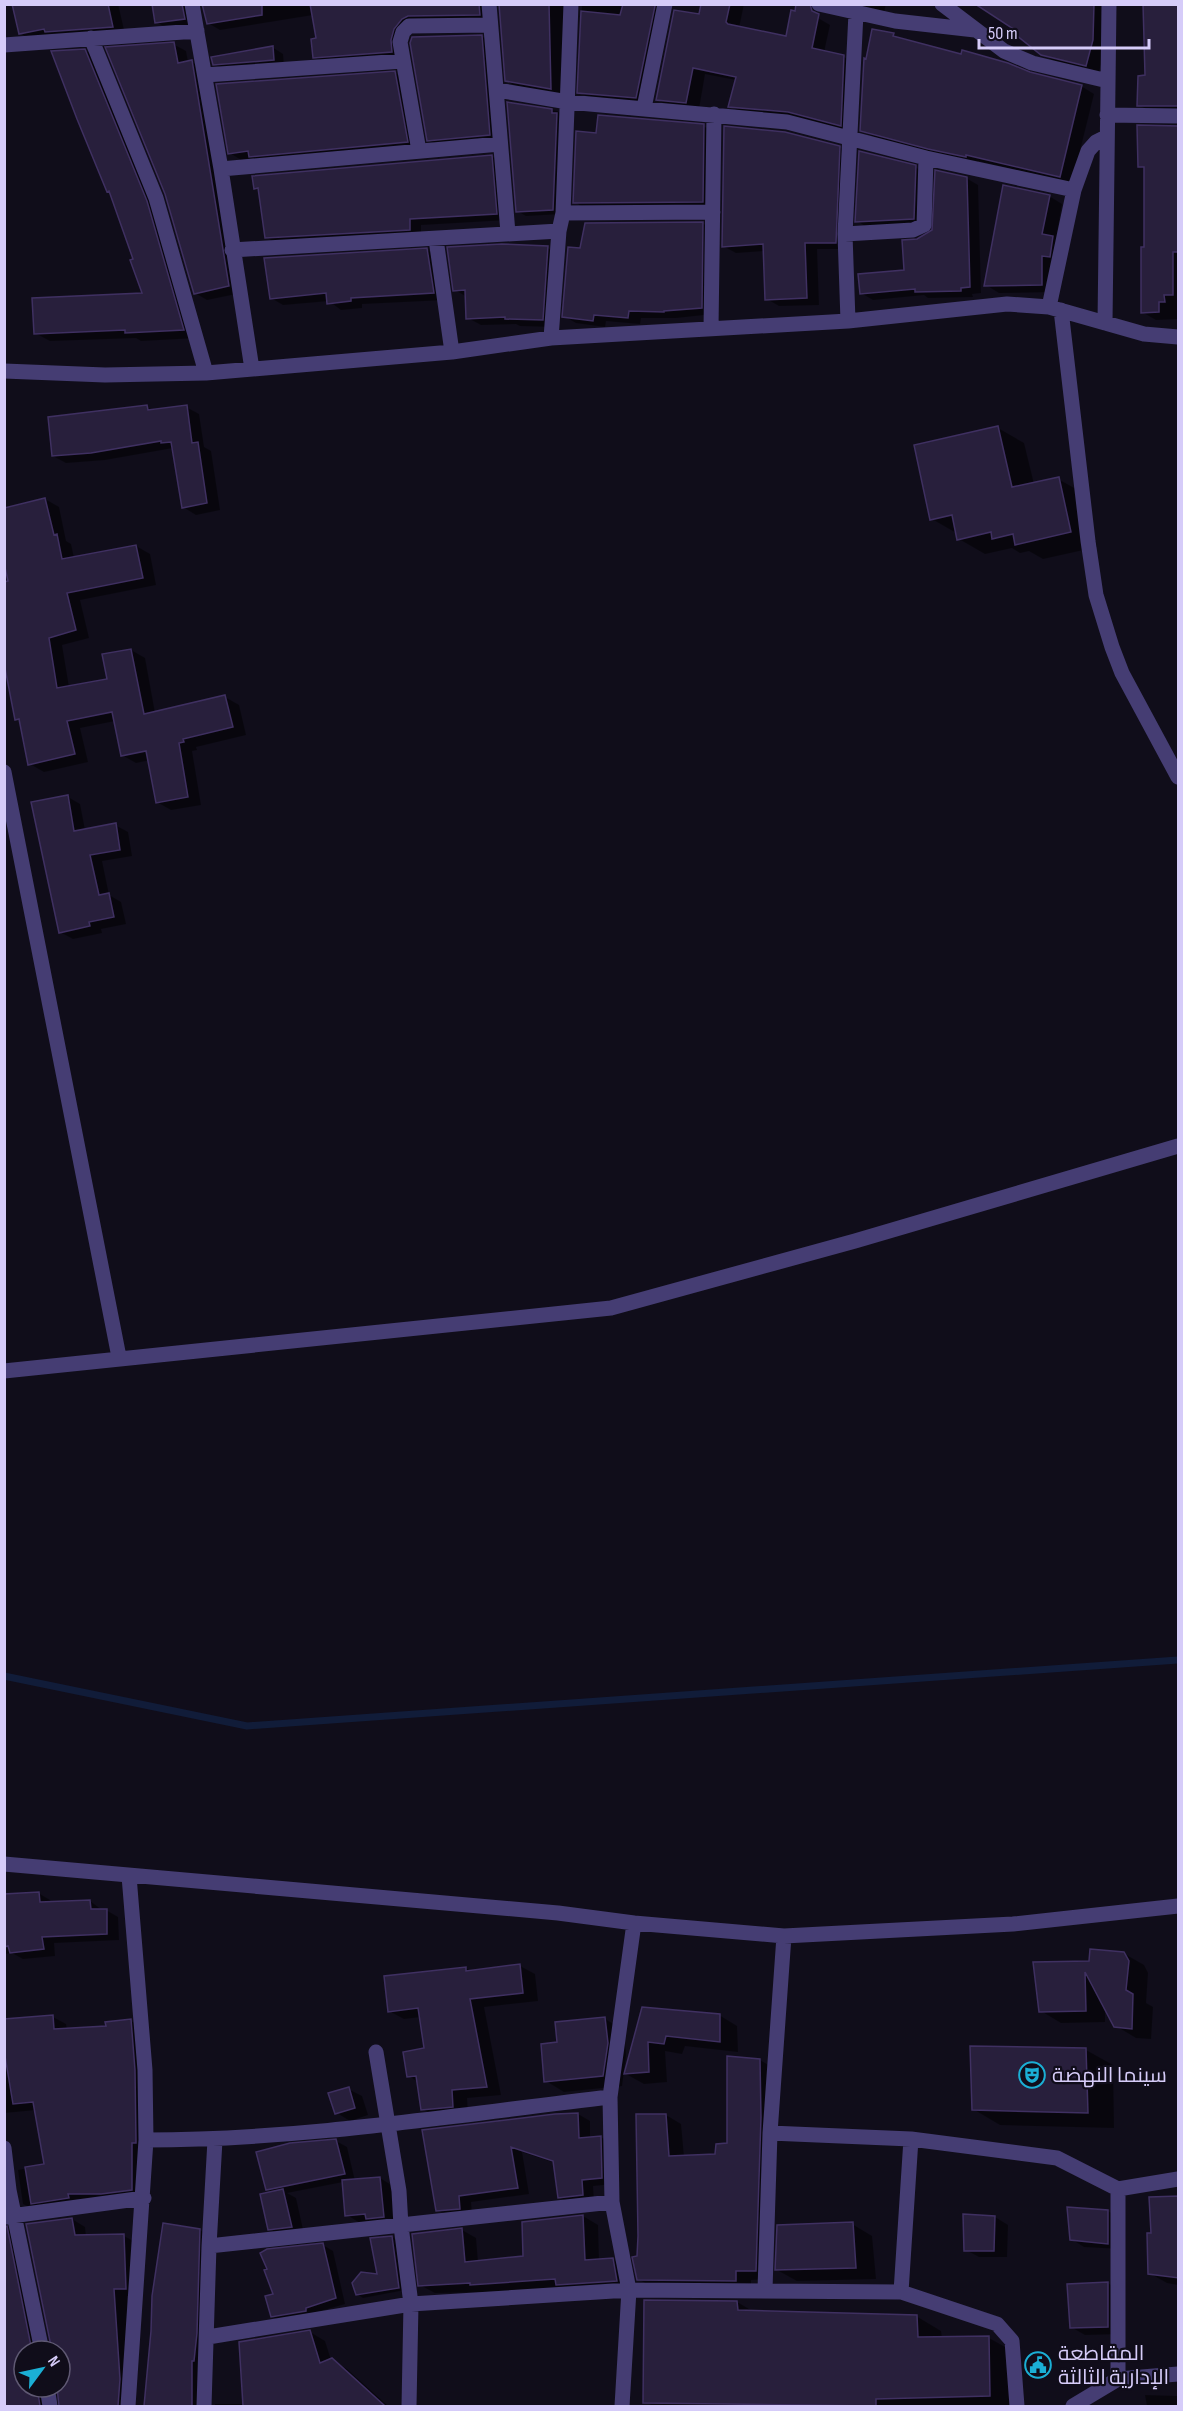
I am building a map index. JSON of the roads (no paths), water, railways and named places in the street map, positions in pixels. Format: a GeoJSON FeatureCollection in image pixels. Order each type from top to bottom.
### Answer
{"type":"FeatureCollection","features":[{"type":"Feature","properties":{"kind":"street"},"geometry":{"type":"LineString","coordinates":[[192,4],[252,369]]}},
{"type":"Feature","properties":{"kind":"street"},"geometry":{"type":"LineString","coordinates":[[489,4],[508,233]]}},
{"type":"Feature","properties":{"kind":"street"},"geometry":{"type":"LineString","coordinates":[[550,338],[559,231],[563,213],[571,4]]}},
{"type":"Feature","properties":{"kind":"street"},"geometry":{"type":"LineString","coordinates":[[644,108],[665,4]]}},
{"type":"Feature","properties":{"kind":"street"},"geometry":{"type":"LineString","coordinates":[[819,4],[895,21],[975,30]]}},
{"type":"Feature","properties":{"kind":"street"},"geometry":{"type":"LineString","coordinates":[[942,4],[1004,51],[1032,63],[1108,81]]}},
{"type":"Feature","properties":{"kind":"street"},"geometry":{"type":"LineString","coordinates":[[1105,323],[1108,4]]}},
{"type":"Feature","properties":{"kind":"street"},"geometry":{"type":"LineString","coordinates":[[848,321],[845,234],[848,136],[856,13]]}},
{"type":"Feature","properties":{"kind":"street"},"geometry":{"type":"LineString","coordinates":[[419,151],[400,42],[403,32],[409,26],[490,25]]}},
{"type":"Feature","properties":{"kind":"street"},"geometry":{"type":"LineString","coordinates":[[4,45],[197,32]]}},
{"type":"Feature","properties":{"kind":"street"},"geometry":{"type":"LineString","coordinates":[[91,38],[156,198],[206,373]]}},
{"type":"Feature","properties":{"kind":"street"},"geometry":{"type":"LineString","coordinates":[[205,75],[404,61]]}},
{"type":"Feature","properties":{"kind":"street"},"geometry":{"type":"LineString","coordinates":[[497,90],[568,102],[787,122],[926,158],[1074,190]]}},
{"type":"Feature","properties":{"kind":"street"},"geometry":{"type":"LineString","coordinates":[[711,329],[714,114]]}},
{"type":"Feature","properties":{"kind":"street"},"geometry":{"type":"LineString","coordinates":[[1107,115],[1179,116]]}},
{"type":"Feature","properties":{"kind":"street"},"geometry":{"type":"LineString","coordinates":[[1106,136],[1088,151],[1074,190],[1055,309],[1096,595],[1122,672],[1179,777]]}},
{"type":"Feature","properties":{"kind":"street"},"geometry":{"type":"LineString","coordinates":[[220,169],[500,144]]}},
{"type":"Feature","properties":{"kind":"street"},"geometry":{"type":"LineString","coordinates":[[845,234],[913,230],[924,225],[926,158]]}},
{"type":"Feature","properties":{"kind":"street"},"geometry":{"type":"LineString","coordinates":[[563,213],[713,212]]}},
{"type":"Feature","properties":{"kind":"street"},"geometry":{"type":"LineString","coordinates":[[232,250],[559,231]]}},
{"type":"Feature","properties":{"kind":"street"},"geometry":{"type":"LineString","coordinates":[[436,239],[452,352]]}},
{"type":"Feature","properties":{"kind":"street"},"geometry":{"type":"LineString","coordinates":[[4,371],[105,375],[206,373],[452,352],[550,338],[848,321],[986,305],[1025,304],[1055,309],[1144,334],[1179,337]]}},
{"type":"Feature","properties":{"kind":"street"},"geometry":{"type":"LineString","coordinates":[[4,772],[119,1357]]}},
{"type":"Feature","properties":{"kind":"street"},"geometry":{"type":"LineString","coordinates":[[4,1371],[119,1357],[611,1308],[855,1241],[1179,1146]]}},
{"type":"Feature","properties":{"kind":"street"},"geometry":{"type":"LineString","coordinates":[[4,1864],[558,1913],[634,1923],[784,1936],[1013,1924],[1179,1906]]}},
{"type":"Feature","properties":{"kind":"street"},"geometry":{"type":"LineString","coordinates":[[128,2406],[144,2198],[146,2140],[145,2070],[129,1876]]}},
{"type":"Feature","properties":{"kind":"street"},"geometry":{"type":"LineString","coordinates":[[622,2406],[629,2290],[612,2202],[610,2097],[634,1923]]}},
{"type":"Feature","properties":{"kind":"street"},"geometry":{"type":"LineString","coordinates":[[765,2290],[770,2133],[784,1936]]}},
{"type":"Feature","properties":{"kind":"street"},"geometry":{"type":"LineString","coordinates":[[376,2052],[399,2191],[400,2226],[411,2304],[409,2406]]}},
{"type":"Feature","properties":{"kind":"street"},"geometry":{"type":"LineString","coordinates":[[146,2140],[215,2140],[388,2124],[610,2097]]}},
{"type":"Feature","properties":{"kind":"street"},"geometry":{"type":"LineString","coordinates":[[770,2133],[911,2139],[1057,2158],[1118,2189],[1179,2179]]}},
{"type":"Feature","properties":{"kind":"street"},"geometry":{"type":"LineString","coordinates":[[901,2292],[911,2139]]}},
{"type":"Feature","properties":{"kind":"street"},"geometry":{"type":"LineString","coordinates":[[204,2406],[215,2140]]}},
{"type":"Feature","properties":{"kind":"street"},"geometry":{"type":"LineString","coordinates":[[4,2148],[9,2216],[39,2339]]}},
{"type":"Feature","properties":{"kind":"street"},"geometry":{"type":"LineString","coordinates":[[1118,2189],[1118,2379]]}},
{"type":"Feature","properties":{"kind":"street"},"geometry":{"type":"LineString","coordinates":[[9,2216],[144,2198]]}},
{"type":"Feature","properties":{"kind":"street"},"geometry":{"type":"LineString","coordinates":[[209,2246],[612,2202]]}},
{"type":"Feature","properties":{"kind":"street"},"geometry":{"type":"LineString","coordinates":[[208,2337],[411,2304],[629,2290],[901,2292],[997,2324],[1012,2341],[1017,2406]]}},
{"type":"Feature","properties":{"kind":"street"},"geometry":{"type":"LineString","coordinates":[[1073,2406],[1118,2379],[1179,2374]]}},
{"type":"Feature","properties":{"kind":"waterway"},"geometry":{"type":"LineString","coordinates":[[4,1676],[247,1726],[1178,1660]]}},
{"type":"Feature","properties":{"kind":"place","name":"سينما النهضة"},"geometry":{"type":"Point","coordinates":[1032,2075]}},
{"type":"Feature","properties":{"kind":"place","name":"المقاطعة الإدارية الثالثة"},"geometry":{"type":"Point","coordinates":[1038,2365]}}]}
